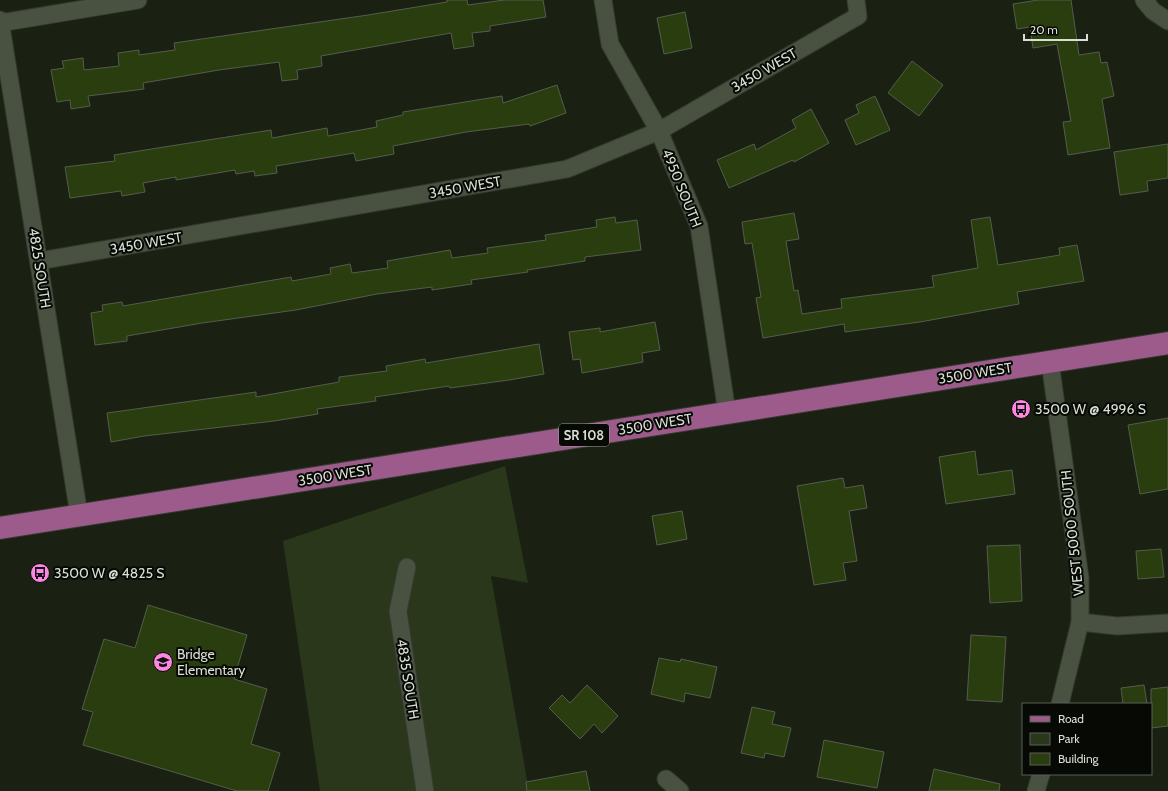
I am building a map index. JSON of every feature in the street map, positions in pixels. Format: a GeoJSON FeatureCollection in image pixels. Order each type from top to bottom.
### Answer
{"type":"FeatureCollection","features":[{"type":"Feature","properties":{"kind":"main road","name":"3500 WEST"},"geometry":{"type":"LineString","coordinates":[[0,528],[1168,343]]}},
{"type":"Feature","properties":{"kind":"street"},"geometry":{"type":"LineString","coordinates":[[0,22],[138,0]]}},
{"type":"Feature","properties":{"kind":"street","name":"4950 SOUTH"},"geometry":{"type":"LineString","coordinates":[[604,0],[610,44],[659,131],[699,226],[727,413]]}},
{"type":"Feature","properties":{"kind":"street"},"geometry":{"type":"LineString","coordinates":[[1144,0],[1153,11],[1168,21]]}},
{"type":"Feature","properties":{"kind":"street","name":"3450 WEST"},"geometry":{"type":"LineString","coordinates":[[39,261],[567,169],[659,131],[857,8]]}},
{"type":"Feature","properties":{"kind":"street","name":"4825 SOUTH"},"geometry":{"type":"LineString","coordinates":[[0,22],[79,515]]}},
{"type":"Feature","properties":{"kind":"street","name":"WEST 5000 SOUTH"},"geometry":{"type":"LineString","coordinates":[[1050,362],[1080,578],[1080,622],[1060,703]]}},
{"type":"Feature","properties":{"kind":"street","name":"4835 SOUTH"},"geometry":{"type":"LineString","coordinates":[[407,567],[398,610],[425,791]]}},
{"type":"Feature","properties":{"kind":"street"},"geometry":{"type":"LineString","coordinates":[[1080,622],[1117,626],[1168,623]]}},
{"type":"Feature","properties":{"kind":"street"},"geometry":{"type":"LineString","coordinates":[[1036,791],[1041,775]]}},
{"type":"Feature","properties":{"kind":"street"},"geometry":{"type":"LineString","coordinates":[[666,779],[680,791]]}},
{"type":"Feature","properties":{"kind":"green space"},"geometry":{"type":"Polygon","coordinates":[[[505,466],[528,583],[491,576],[529,791],[320,791],[283,541],[505,466]]]}},
{"type":"Feature","properties":{"kind":"building"},"geometry":{"type":"Polygon","coordinates":[[[447,0],[467,0],[468,5],[504,0],[543,0],[546,17],[490,26],[490,31],[472,33],[474,46],[454,49],[451,33],[321,56],[322,66],[297,70],[298,79],[282,81],[279,62],[219,70],[143,83],[144,89],[88,96],[90,106],[71,109],[70,100],[57,102],[51,70],[64,68],[62,61],[83,58],[84,70],[119,66],[118,53],[139,50],[139,55],[175,50],[174,43],[368,15],[447,2],[447,0]]]}},
{"type":"Feature","properties":{"kind":"building"},"geometry":{"type":"Polygon","coordinates":[[[1038,0],[1071,0],[1079,55],[1099,52],[1101,63],[1107,62],[1114,96],[1102,99],[1110,148],[1068,155],[1063,122],[1071,121],[1057,44],[1033,48],[1030,27],[1017,29],[1013,4],[1038,0]]]}},
{"type":"Feature","properties":{"kind":"building"},"geometry":{"type":"Polygon","coordinates":[[[685,12],[692,48],[664,54],[657,18],[685,12]]]}},
{"type":"Feature","properties":{"kind":"building"},"geometry":{"type":"Polygon","coordinates":[[[912,61],[943,85],[919,116],[888,93],[912,61]]]}},
{"type":"Feature","properties":{"kind":"building"},"geometry":{"type":"Polygon","coordinates":[[[557,85],[566,113],[530,126],[529,124],[466,132],[393,146],[394,154],[356,161],[354,153],[276,166],[277,173],[255,176],[254,171],[236,174],[235,170],[176,180],[176,177],[143,183],[145,192],[122,196],[121,191],[70,198],[65,167],[115,161],[114,155],[271,130],[272,138],[327,128],[328,136],[377,127],[376,121],[403,115],[403,112],[502,96],[503,103],[557,85]]]}},
{"type":"Feature","properties":{"kind":"building"},"geometry":{"type":"Polygon","coordinates":[[[875,96],[890,130],[856,145],[845,120],[859,113],[856,105],[875,96]]]}},
{"type":"Feature","properties":{"kind":"building"},"geometry":{"type":"Polygon","coordinates":[[[811,109],[829,143],[794,162],[793,160],[729,188],[717,160],[754,144],[756,150],[796,128],[792,120],[811,109]]]}},
{"type":"Feature","properties":{"kind":"building"},"geometry":{"type":"Polygon","coordinates":[[[1168,144],[1168,178],[1147,181],[1148,191],[1120,195],[1114,152],[1168,144]]]}},
{"type":"Feature","properties":{"kind":"building"},"geometry":{"type":"Polygon","coordinates":[[[794,213],[799,239],[786,241],[794,291],[798,290],[802,314],[842,308],[841,299],[934,287],[932,276],[978,268],[971,220],[990,217],[998,265],[1060,255],[1059,248],[1077,245],[1084,281],[1017,292],[1019,304],[920,322],[845,332],[844,324],[763,338],[756,298],[761,297],[752,243],[745,244],[742,222],[794,213]]]}},
{"type":"Feature","properties":{"kind":"building"},"geometry":{"type":"Polygon","coordinates":[[[615,217],[616,223],[637,220],[641,250],[585,257],[585,261],[527,270],[528,272],[471,280],[472,284],[432,290],[432,287],[377,294],[296,310],[202,323],[127,336],[127,341],[95,345],[91,313],[103,311],[102,305],[122,302],[123,306],[291,277],[292,281],[331,274],[330,268],[350,264],[352,273],[388,268],[387,261],[450,250],[452,258],[488,253],[487,248],[546,240],[545,235],[597,227],[596,220],[615,217]]]}},
{"type":"Feature","properties":{"kind":"building"},"geometry":{"type":"Polygon","coordinates":[[[655,322],[660,350],[642,353],[643,362],[582,373],[580,359],[573,360],[569,332],[600,328],[600,332],[655,322]]]}},
{"type":"Feature","properties":{"kind":"building"},"geometry":{"type":"Polygon","coordinates":[[[539,344],[544,374],[509,380],[450,388],[449,386],[375,397],[376,401],[317,409],[318,414],[274,421],[144,436],[111,442],[107,413],[256,392],[256,397],[339,382],[339,377],[387,371],[386,366],[425,359],[426,363],[539,344]]]}},
{"type":"Feature","properties":{"kind":"building"},"geometry":{"type":"Polygon","coordinates":[[[1168,418],[1168,489],[1140,494],[1128,425],[1168,418]]]}},
{"type":"Feature","properties":{"kind":"building"},"geometry":{"type":"Polygon","coordinates":[[[975,451],[978,475],[1012,470],[1015,494],[946,504],[939,457],[975,451]]]}},
{"type":"Feature","properties":{"kind":"building"},"geometry":{"type":"Polygon","coordinates":[[[843,478],[845,488],[863,485],[867,508],[849,511],[857,561],[843,563],[846,580],[814,585],[797,486],[843,478]]]}},
{"type":"Feature","properties":{"kind":"building"},"geometry":{"type":"Polygon","coordinates":[[[682,511],[687,539],[657,545],[652,516],[682,511]]]}},
{"type":"Feature","properties":{"kind":"building"},"geometry":{"type":"Polygon","coordinates":[[[1020,545],[1022,601],[990,603],[987,546],[1020,545]]]}},
{"type":"Feature","properties":{"kind":"building"},"geometry":{"type":"Polygon","coordinates":[[[1161,549],[1164,577],[1138,579],[1136,551],[1161,549]]]}},
{"type":"Feature","properties":{"kind":"building","name":"Bridge Elementary"},"geometry":{"type":"Polygon","coordinates":[[[148,605],[247,635],[234,679],[267,689],[251,744],[280,753],[268,791],[237,791],[83,745],[93,712],[82,709],[104,639],[135,648],[148,605]]]}},
{"type":"Feature","properties":{"kind":"building"},"geometry":{"type":"Polygon","coordinates":[[[971,635],[1006,637],[1002,702],[967,700],[971,635]]]}},
{"type":"Feature","properties":{"kind":"building"},"geometry":{"type":"Polygon","coordinates":[[[659,658],[680,662],[681,659],[717,667],[710,698],[685,693],[684,702],[651,694],[659,658]]]}},
{"type":"Feature","properties":{"kind":"building"},"geometry":{"type":"Polygon","coordinates":[[[587,685],[618,716],[602,733],[594,724],[580,739],[549,708],[562,695],[570,703],[587,685]]]}},
{"type":"Feature","properties":{"kind":"building"},"geometry":{"type":"Polygon","coordinates":[[[1144,685],[1147,703],[1123,703],[1121,688],[1144,685]]]}},
{"type":"Feature","properties":{"kind":"building"},"geometry":{"type":"Polygon","coordinates":[[[1168,687],[1168,726],[1152,728],[1151,689],[1168,687]]]}},
{"type":"Feature","properties":{"kind":"building"},"geometry":{"type":"Polygon","coordinates":[[[752,707],[775,712],[772,724],[791,728],[784,757],[765,753],[764,758],[741,753],[752,707]]]}},
{"type":"Feature","properties":{"kind":"building"},"geometry":{"type":"Polygon","coordinates":[[[824,740],[884,752],[877,788],[817,777],[824,740]]]}},
{"type":"Feature","properties":{"kind":"building"},"geometry":{"type":"Polygon","coordinates":[[[934,769],[1000,784],[999,791],[929,791],[934,769]]]}},
{"type":"Feature","properties":{"kind":"building"},"geometry":{"type":"Polygon","coordinates":[[[586,771],[590,791],[527,791],[526,782],[586,771]]]}},
{"type":"Feature","properties":{"kind":"place","name":"3500 W @ 4996 S"},"geometry":{"type":"Point","coordinates":[1021,409]}},
{"type":"Feature","properties":{"kind":"place","name":"3500 W @ 4825 S"},"geometry":{"type":"Point","coordinates":[40,573]}},
{"type":"Feature","properties":{"kind":"place","name":"Bridge Elementary"},"geometry":{"type":"Point","coordinates":[163,662]}}]}
